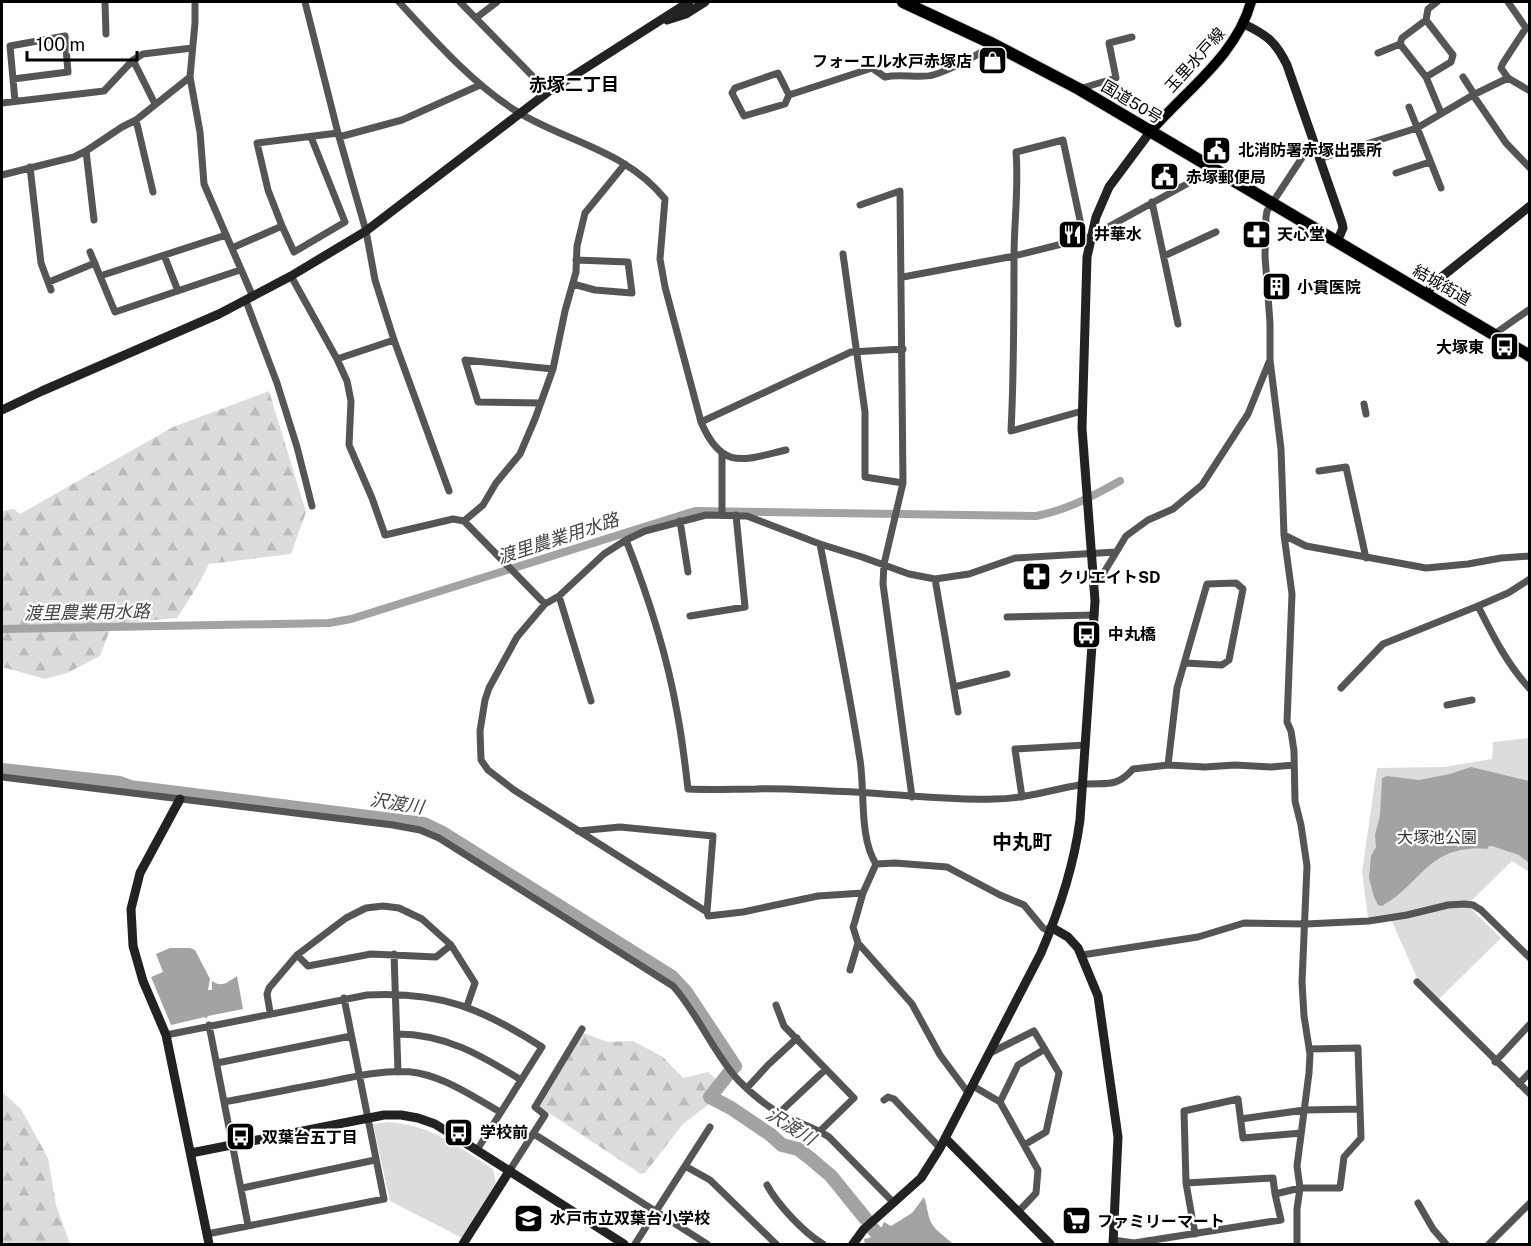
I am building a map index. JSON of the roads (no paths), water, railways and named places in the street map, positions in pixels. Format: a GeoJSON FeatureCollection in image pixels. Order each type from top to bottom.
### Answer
{"type":"FeatureCollection","features":[{"type":"Feature","properties":{"kind":"highway","name":"国道50号"},"geometry":{"type":"LineString","coordinates":[[903,2],[993,44],[1079,89],[1337,242]]}},
{"type":"Feature","properties":{"kind":"highway","name":"結城街道"},"geometry":{"type":"LineString","coordinates":[[1337,242],[1530,356]]}},
{"type":"Feature","properties":{"kind":"main road","name":"玉里水戸線"},"geometry":{"type":"LineString","coordinates":[[1150,132],[1225,53],[1244,24],[1251,2]]}},
{"type":"Feature","properties":{"kind":"street"},"geometry":{"type":"LineString","coordinates":[[105,2],[106,34]]}},
{"type":"Feature","properties":{"kind":"street"},"geometry":{"type":"LineString","coordinates":[[195,2],[190,77],[200,132],[204,184],[240,270],[278,383],[312,506]]}},
{"type":"Feature","properties":{"kind":"street"},"geometry":{"type":"LineString","coordinates":[[305,2],[366,231],[375,280],[394,340],[449,491]]}},
{"type":"Feature","properties":{"kind":"street"},"geometry":{"type":"LineString","coordinates":[[399,2],[436,43],[480,85],[520,113],[617,158],[655,187],[665,199],[660,259],[665,287],[701,422],[710,442],[722,454],[744,459],[786,450]]}},
{"type":"Feature","properties":{"kind":"street"},"geometry":{"type":"LineString","coordinates":[[460,2],[548,92]]}},
{"type":"Feature","properties":{"kind":"street"},"geometry":{"type":"LineString","coordinates":[[476,18],[497,2]]}},
{"type":"Feature","properties":{"kind":"street"},"geometry":{"type":"LineString","coordinates":[[2,410],[42,390],[249,299],[291,276],[366,231],[548,92],[689,2]]}},
{"type":"Feature","properties":{"kind":"street"},"geometry":{"type":"LineString","coordinates":[[660,22],[686,14],[705,2]]}},
{"type":"Feature","properties":{"kind":"street"},"geometry":{"type":"LineString","coordinates":[[1378,53],[1400,44],[1402,38],[1426,20],[1428,9],[1437,2]]}},
{"type":"Feature","properties":{"kind":"street"},"geometry":{"type":"LineString","coordinates":[[1508,2],[1526,28],[1502,68],[1508,78],[1530,91]]}},
{"type":"Feature","properties":{"kind":"street"},"geometry":{"type":"LineString","coordinates":[[1426,20],[1453,55],[1451,62],[1426,77]]}},
{"type":"Feature","properties":{"kind":"street"},"geometry":{"type":"LineString","coordinates":[[1244,24],[1269,37],[1282,55],[1342,223],[1343,228],[1337,242]]}},
{"type":"Feature","properties":{"kind":"street"},"geometry":{"type":"LineString","coordinates":[[13,79],[68,72],[65,36],[10,46],[13,79],[15,101]]}},
{"type":"Feature","properties":{"kind":"street"},"geometry":{"type":"LineString","coordinates":[[1079,89],[1116,78],[1109,43],[1132,37]]}},
{"type":"Feature","properties":{"kind":"street"},"geometry":{"type":"LineString","coordinates":[[789,95],[778,73],[735,88],[732,93],[744,117],[785,104],[789,95],[872,69],[885,77],[897,74],[932,75],[984,51],[993,44]]}},
{"type":"Feature","properties":{"kind":"street"},"geometry":{"type":"LineString","coordinates":[[1400,44],[1426,77],[1442,113]]}},
{"type":"Feature","properties":{"kind":"street"},"geometry":{"type":"LineString","coordinates":[[2,103],[104,92],[133,60],[143,54],[192,48]]}},
{"type":"Feature","properties":{"kind":"street"},"geometry":{"type":"LineString","coordinates":[[133,60],[155,104]]}},
{"type":"Feature","properties":{"kind":"street"},"geometry":{"type":"LineString","coordinates":[[2,175],[74,157],[87,151],[136,120],[190,77]]}},
{"type":"Feature","properties":{"kind":"street"},"geometry":{"type":"LineString","coordinates":[[1463,77],[1506,143],[1530,168]]}},
{"type":"Feature","properties":{"kind":"street"},"geometry":{"type":"LineString","coordinates":[[1319,159],[1417,128],[1508,78]]}},
{"type":"Feature","properties":{"kind":"street"},"geometry":{"type":"LineString","coordinates":[[311,137],[345,222],[294,252],[268,190],[257,142],[311,137],[339,135],[402,120],[480,85]]}},
{"type":"Feature","properties":{"kind":"street"},"geometry":{"type":"LineString","coordinates":[[1409,107],[1441,188]]}},
{"type":"Feature","properties":{"kind":"street"},"geometry":{"type":"LineString","coordinates":[[136,120],[153,192]]}},
{"type":"Feature","properties":{"kind":"street"},"geometry":{"type":"LineString","coordinates":[[1087,238],[1109,187],[1150,132]]}},
{"type":"Feature","properties":{"kind":"street"},"geometry":{"type":"LineString","coordinates":[[853,1245],[864,1229],[921,1178],[940,1148],[1030,976],[1051,929],[1075,850],[1080,820],[1095,615],[1082,411],[1087,238],[1063,140],[1016,152],[1018,176],[1014,256],[1016,322],[1011,431],[1082,411]]}},
{"type":"Feature","properties":{"kind":"street"},"geometry":{"type":"LineString","coordinates":[[1297,1245],[1297,1209],[1300,1188],[1297,1167],[1308,1093],[1309,1049],[1302,982],[1307,866],[1295,801],[1291,731],[1287,722],[1292,597],[1284,535],[1281,449],[1270,360],[1265,256],[1266,213],[1313,141]]}},
{"type":"Feature","properties":{"kind":"street"},"geometry":{"type":"LineString","coordinates":[[87,151],[94,220]]}},
{"type":"Feature","properties":{"kind":"street"},"geometry":{"type":"LineString","coordinates":[[1396,173],[1430,162]]}},
{"type":"Feature","properties":{"kind":"street"},"geometry":{"type":"LineString","coordinates":[[464,521],[483,505],[496,483],[520,454],[553,369],[573,284],[577,246],[585,213],[625,164]]}},
{"type":"Feature","properties":{"kind":"street"},"geometry":{"type":"LineString","coordinates":[[30,167],[41,262],[51,290]]}},
{"type":"Feature","properties":{"kind":"street"},"geometry":{"type":"LineString","coordinates":[[903,277],[1014,256],[1087,238],[1194,180],[1223,174]]}},
{"type":"Feature","properties":{"kind":"street"},"geometry":{"type":"LineString","coordinates":[[860,205],[900,191],[903,277],[903,483],[884,564],[884,599],[902,713],[912,797]]}},
{"type":"Feature","properties":{"kind":"street"},"geometry":{"type":"LineString","coordinates":[[1152,202],[1178,324]]}},
{"type":"Feature","properties":{"kind":"street"},"geometry":{"type":"LineString","coordinates":[[1425,294],[1439,279],[1530,206]]}},
{"type":"Feature","properties":{"kind":"street"},"geometry":{"type":"LineString","coordinates":[[232,249],[282,226]]}},
{"type":"Feature","properties":{"kind":"street"},"geometry":{"type":"LineString","coordinates":[[1164,256],[1216,232]]}},
{"type":"Feature","properties":{"kind":"street"},"geometry":{"type":"LineString","coordinates":[[100,276],[226,235]]}},
{"type":"Feature","properties":{"kind":"street"},"geometry":{"type":"LineString","coordinates":[[90,252],[115,312],[240,270]]}},
{"type":"Feature","properties":{"kind":"street"},"geometry":{"type":"LineString","coordinates":[[843,254],[865,412],[865,477],[903,483]]}},
{"type":"Feature","properties":{"kind":"street"},"geometry":{"type":"LineString","coordinates":[[164,255],[178,291]]}},
{"type":"Feature","properties":{"kind":"street"},"geometry":{"type":"LineString","coordinates":[[573,284],[596,290],[632,292],[628,262],[576,260]]}},
{"type":"Feature","properties":{"kind":"street"},"geometry":{"type":"LineString","coordinates":[[49,282],[94,263]]}},
{"type":"Feature","properties":{"kind":"street"},"geometry":{"type":"LineString","coordinates":[[291,276],[338,359],[350,390],[349,445],[385,535],[453,519],[464,521],[545,604]]}},
{"type":"Feature","properties":{"kind":"street"},"geometry":{"type":"LineString","coordinates":[[1493,335],[1530,309]]}},
{"type":"Feature","properties":{"kind":"street"},"geometry":{"type":"LineString","coordinates":[[338,359],[394,340]]}},
{"type":"Feature","properties":{"kind":"street"},"geometry":{"type":"LineString","coordinates":[[701,422],[851,352],[903,349]]}},
{"type":"Feature","properties":{"kind":"street"},"geometry":{"type":"LineString","coordinates":[[541,403],[478,402],[465,360],[553,369]]}},
{"type":"Feature","properties":{"kind":"street"},"geometry":{"type":"LineString","coordinates":[[1094,581],[1104,574],[1122,541],[1135,529],[1148,520],[1173,510],[1202,485],[1248,414],[1270,360]]}},
{"type":"Feature","properties":{"kind":"street"},"geometry":{"type":"LineString","coordinates":[[1364,404],[1366,414]]}},
{"type":"Feature","properties":{"kind":"street"},"geometry":{"type":"LineString","coordinates":[[722,454],[722,512]]}},
{"type":"Feature","properties":{"kind":"street"},"geometry":{"type":"LineString","coordinates":[[1319,471],[1346,467],[1366,558]]}},
{"type":"Feature","properties":{"kind":"street"},"geometry":{"type":"LineString","coordinates":[[863,893],[818,896],[763,908],[708,916],[706,912],[514,790],[489,770],[481,760],[480,730],[489,688],[517,638],[545,604],[559,596],[604,554],[626,540],[645,531],[722,512],[754,517],[820,544],[909,574],[935,579],[969,574],[1015,558],[1116,552]]}},
{"type":"Feature","properties":{"kind":"street"},"geometry":{"type":"LineString","coordinates":[[690,616],[745,607],[736,515]]}},
{"type":"Feature","properties":{"kind":"street"},"geometry":{"type":"LineString","coordinates":[[680,521],[688,572]]}},
{"type":"Feature","properties":{"kind":"street"},"geometry":{"type":"LineString","coordinates":[[1284,535],[1306,546],[1426,568],[1530,556]]}},
{"type":"Feature","properties":{"kind":"street"},"geometry":{"type":"LineString","coordinates":[[626,540],[640,575],[668,671],[677,711],[688,789],[863,792],[912,797],[992,800],[1022,797],[1082,785],[1116,783],[1133,769],[1168,765],[1205,767],[1294,765]]}},
{"type":"Feature","properties":{"kind":"street"},"geometry":{"type":"LineString","coordinates":[[820,544],[861,764],[866,837],[876,864]]}},
{"type":"Feature","properties":{"kind":"street"},"geometry":{"type":"LineString","coordinates":[[935,579],[958,712]]}},
{"type":"Feature","properties":{"kind":"street"},"geometry":{"type":"LineString","coordinates":[[1341,688],[1383,644],[1508,593],[1530,579]]}},
{"type":"Feature","properties":{"kind":"street"},"geometry":{"type":"LineString","coordinates":[[1168,765],[1177,688],[1207,584],[1236,583],[1243,589],[1229,660],[1222,665],[1185,663]]}},
{"type":"Feature","properties":{"kind":"street"},"geometry":{"type":"LineString","coordinates":[[559,596],[591,701]]}},
{"type":"Feature","properties":{"kind":"street"},"geometry":{"type":"LineString","coordinates":[[1478,606],[1503,654],[1515,673],[1530,689]]}},
{"type":"Feature","properties":{"kind":"street"},"geometry":{"type":"LineString","coordinates":[[1007,617],[1095,615]]}},
{"type":"Feature","properties":{"kind":"street"},"geometry":{"type":"LineString","coordinates":[[954,687],[1007,674]]}},
{"type":"Feature","properties":{"kind":"street"},"geometry":{"type":"LineString","coordinates":[[1447,705],[1472,700]]}},
{"type":"Feature","properties":{"kind":"street"},"geometry":{"type":"LineString","coordinates":[[1022,797],[1015,749],[1086,745]]}},
{"type":"Feature","properties":{"kind":"street"},"geometry":{"type":"LineString","coordinates":[[2,777],[393,825],[420,830],[439,838],[673,986],[730,1070],[747,1088],[779,1113],[829,1137],[894,1203]]}},
{"type":"Feature","properties":{"kind":"street"},"geometry":{"type":"LineString","coordinates":[[180,800],[140,873],[132,909],[133,946],[137,964],[166,1035],[209,1245]]}},
{"type":"Feature","properties":{"kind":"street"},"geometry":{"type":"LineString","coordinates":[[578,831],[620,827],[713,836],[706,912]]}},
{"type":"Feature","properties":{"kind":"street"},"geometry":{"type":"LineString","coordinates":[[876,864],[895,863],[947,867],[1024,905],[1043,928],[1068,937],[1082,955],[1098,996],[1115,1112],[1118,1159],[1113,1242],[1134,1243],[1281,1220],[1273,1178],[1186,1183]]}},
{"type":"Feature","properties":{"kind":"street"},"geometry":{"type":"LineString","coordinates":[[876,864],[863,893],[853,927],[858,943],[912,1004],[940,1055],[971,1090],[1000,1102],[1038,1170],[1036,1193],[1018,1212]]}},
{"type":"Feature","properties":{"kind":"street"},"geometry":{"type":"LineString","coordinates":[[1082,955],[1198,937],[1244,923],[1306,924],[1369,921],[1448,905],[1473,905],[1530,958]]}},
{"type":"Feature","properties":{"kind":"street"},"geometry":{"type":"LineString","coordinates":[[270,1012],[267,994],[269,988],[297,955],[355,912],[383,906],[399,908],[422,919],[451,945],[475,983],[467,1006]]}},
{"type":"Feature","properties":{"kind":"street"},"geometry":{"type":"LineString","coordinates":[[850,970],[858,943]]}},
{"type":"Feature","properties":{"kind":"street"},"geometry":{"type":"LineString","coordinates":[[297,955],[308,966],[371,954],[436,957],[451,945]]}},
{"type":"Feature","properties":{"kind":"street"},"geometry":{"type":"LineString","coordinates":[[394,954],[398,1072]]}},
{"type":"Feature","properties":{"kind":"street"},"geometry":{"type":"LineString","coordinates":[[1417,982],[1495,1062],[1530,1094]]}},
{"type":"Feature","properties":{"kind":"street"},"geometry":{"type":"LineString","coordinates":[[166,1035],[344,998],[395,993],[426,996],[467,1006],[508,1026],[542,1047],[477,1150]]}},
{"type":"Feature","properties":{"kind":"street"},"geometry":{"type":"LineString","coordinates":[[207,1234],[384,1199],[344,998]]}},
{"type":"Feature","properties":{"kind":"street"},"geometry":{"type":"LineString","coordinates":[[776,1005],[784,1026],[854,1098],[820,1131]]}},
{"type":"Feature","properties":{"kind":"street"},"geometry":{"type":"LineString","coordinates":[[1495,1062],[1530,1024]]}},
{"type":"Feature","properties":{"kind":"street"},"geometry":{"type":"LineString","coordinates":[[209,1025],[248,1225]]}},
{"type":"Feature","properties":{"kind":"street"},"geometry":{"type":"LineString","coordinates":[[463,1245],[545,1115],[535,1107],[582,1029]]}},
{"type":"Feature","properties":{"kind":"street"},"geometry":{"type":"LineString","coordinates":[[990,1053],[1034,1031],[1059,1073],[1046,1132],[1024,1145]]}},
{"type":"Feature","properties":{"kind":"street"},"geometry":{"type":"LineString","coordinates":[[397,1034],[431,1036],[460,1046],[488,1059],[521,1080]]}},
{"type":"Feature","properties":{"kind":"street"},"geometry":{"type":"LineString","coordinates":[[217,1063],[351,1036]]}},
{"type":"Feature","properties":{"kind":"street"},"geometry":{"type":"LineString","coordinates":[[747,1088],[797,1038]]}},
{"type":"Feature","properties":{"kind":"street"},"geometry":{"type":"LineString","coordinates":[[1275,1194],[1300,1188],[1340,1188],[1344,1157],[1360,1138],[1358,1048],[1309,1049]]}},
{"type":"Feature","properties":{"kind":"street"},"geometry":{"type":"LineString","coordinates":[[1000,1102],[1018,1065],[1045,1049]]}},
{"type":"Feature","properties":{"kind":"street"},"geometry":{"type":"LineString","coordinates":[[779,1113],[826,1069]]}},
{"type":"Feature","properties":{"kind":"street"},"geometry":{"type":"LineString","coordinates":[[224,1102],[359,1076],[398,1072],[418,1073],[441,1080],[469,1093],[500,1112]]}},
{"type":"Feature","properties":{"kind":"street"},"geometry":{"type":"LineString","coordinates":[[1519,1084],[1530,1072]]}},
{"type":"Feature","properties":{"kind":"street"},"geometry":{"type":"LineString","coordinates":[[884,1100],[888,1097],[894,1099],[940,1148]]}},
{"type":"Feature","properties":{"kind":"street"},"geometry":{"type":"LineString","coordinates":[[1195,1234],[1186,1183],[1184,1111],[1238,1099],[1244,1138],[1301,1133]]}},
{"type":"Feature","properties":{"kind":"street"},"geometry":{"type":"LineString","coordinates":[[1241,1119],[1304,1110],[1360,1109]]}},
{"type":"Feature","properties":{"kind":"street"},"geometry":{"type":"LineString","coordinates":[[191,1153],[369,1117],[400,1115],[418,1118],[435,1124],[510,1170],[624,1245]]}},
{"type":"Feature","properties":{"kind":"street"},"geometry":{"type":"LineString","coordinates":[[635,1245],[710,1127]]}},
{"type":"Feature","properties":{"kind":"street"},"geometry":{"type":"LineString","coordinates":[[534,1134],[707,1245]]}},
{"type":"Feature","properties":{"kind":"street"},"geometry":{"type":"LineString","coordinates":[[945,1138],[1050,1245]]}},
{"type":"Feature","properties":{"kind":"street"},"geometry":{"type":"LineString","coordinates":[[242,1188],[375,1160]]}},
{"type":"Feature","properties":{"kind":"street"},"geometry":{"type":"LineString","coordinates":[[685,1166],[710,1180],[776,1245]]}},
{"type":"Feature","properties":{"kind":"street"},"geometry":{"type":"LineString","coordinates":[[766,1185],[791,1215],[823,1245]]}},
{"type":"Feature","properties":{"kind":"street"},"geometry":{"type":"LineString","coordinates":[[1418,1203],[1432,1229],[1446,1245]]}},
{"type":"Feature","properties":{"kind":"street"},"geometry":{"type":"LineString","coordinates":[[1489,1245],[1530,1203]]}},
{"type":"Feature","properties":{"kind":"waterway","name":"渡里農業用水路"},"geometry":{"type":"LineString","coordinates":[[2,629],[329,623],[351,619],[695,511],[1036,516],[1069,506],[1120,481]]}},
{"type":"Feature","properties":{"kind":"waterway","name":"沢渡川"},"geometry":{"type":"LineString","coordinates":[[2,770],[120,783],[130,787],[424,824],[441,832],[672,977],[686,992],[735,1066],[733,1068]]}},
{"type":"Feature","properties":{"kind":"waterway","name":"沢渡川"},"geometry":{"type":"LineString","coordinates":[[729,1073],[710,1097],[731,1108],[782,1145],[798,1149],[811,1159],[831,1176],[865,1218]]}},
{"type":"Feature","properties":{"kind":"waterway","name":"沢渡川"},"geometry":{"type":"LineString","coordinates":[[873,1229],[887,1244]]}},
{"type":"Feature","properties":{"kind":"place","name":"フォーエル水戸赤塚店"},"geometry":{"type":"Point","coordinates":[993,61]}},
{"type":"Feature","properties":{"kind":"place","name":"北消防署赤塚出張所"},"geometry":{"type":"Point","coordinates":[1217,150]}},
{"type":"Feature","properties":{"kind":"place","name":"赤塚郵便局"},"geometry":{"type":"Point","coordinates":[1165,177]}},
{"type":"Feature","properties":{"kind":"place","name":"井華水"},"geometry":{"type":"Point","coordinates":[1073,234]}},
{"type":"Feature","properties":{"kind":"place","name":"天心堂"},"geometry":{"type":"Point","coordinates":[1256,234]}},
{"type":"Feature","properties":{"kind":"place","name":"小貫医院"},"geometry":{"type":"Point","coordinates":[1276,287]}},
{"type":"Feature","properties":{"kind":"place","name":"大塚東"},"geometry":{"type":"Point","coordinates":[1505,347]}},
{"type":"Feature","properties":{"kind":"place","name":"クリエイトSD"},"geometry":{"type":"Point","coordinates":[1037,577]}},
{"type":"Feature","properties":{"kind":"place","name":"中丸橋"},"geometry":{"type":"Point","coordinates":[1087,634]}},
{"type":"Feature","properties":{"kind":"place","name":"学校前"},"geometry":{"type":"Point","coordinates":[459,1132]}},
{"type":"Feature","properties":{"kind":"place","name":"双葉台五丁目"},"geometry":{"type":"Point","coordinates":[241,1137]}},
{"type":"Feature","properties":{"kind":"place","name":"水戸市立双葉台小学校"},"geometry":{"type":"Point","coordinates":[529,1218]}},
{"type":"Feature","properties":{"kind":"place","name":"ファミリーマート"},"geometry":{"type":"Point","coordinates":[1076,1221]}},
{"type":"Feature","properties":{"kind":"district","name":"赤塚二丁目"},"geometry":{"type":"Point","coordinates":[574,84]}},
{"type":"Feature","properties":{"kind":"district","name":"中丸町"},"geometry":{"type":"Point","coordinates":[1022,842]}},
{"type":"Feature","properties":{"kind":"park label","name":"大塚池公園"},"geometry":{"type":"Point","coordinates":[1437,837]}}]}
